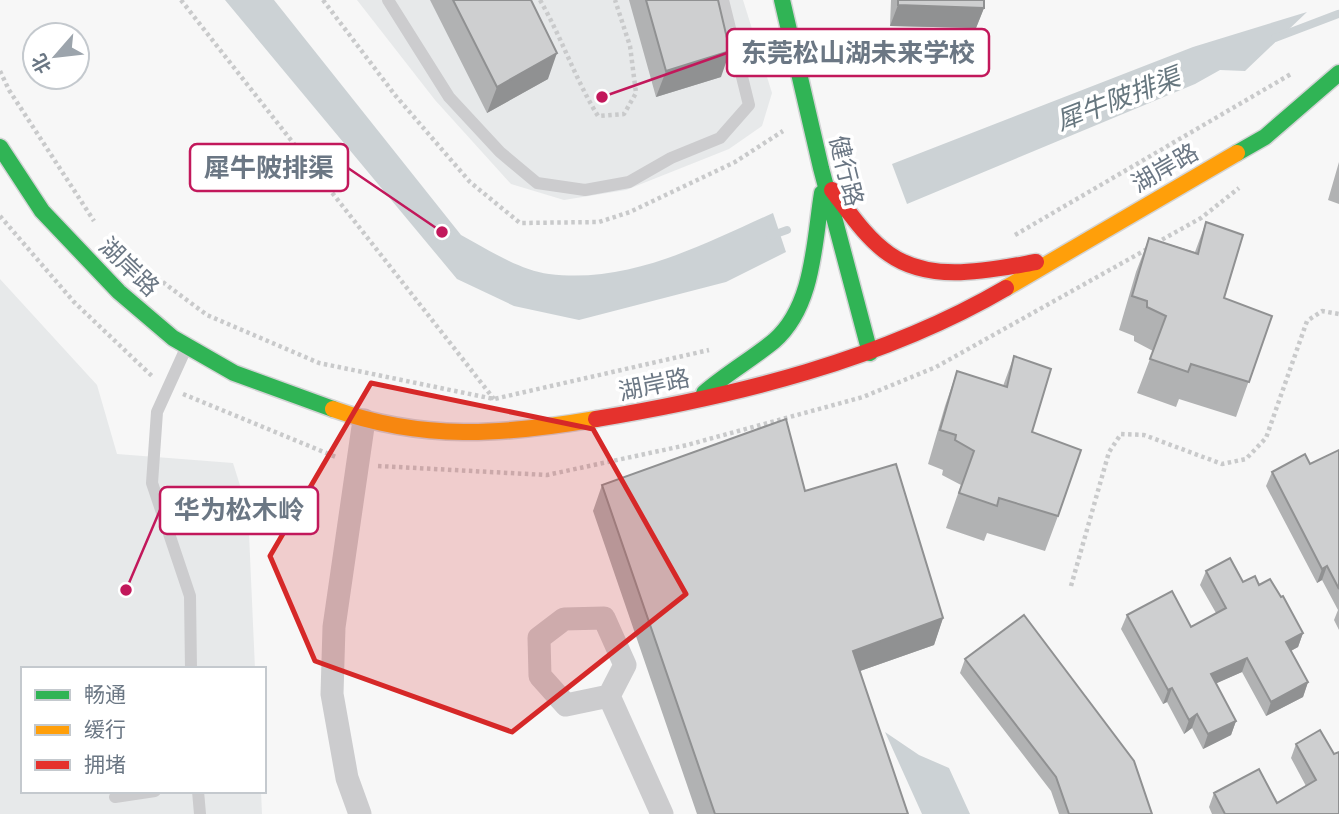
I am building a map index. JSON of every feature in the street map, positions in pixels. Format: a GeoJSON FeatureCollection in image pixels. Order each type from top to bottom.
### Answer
{"type":"FeatureCollection","features":[{"type":"Feature","properties":{"kind":"street","name":"健行路"},"geometry":{"type":"LineString","coordinates":[[782,0],[824,180],[870,353]]}},
{"type":"Feature","properties":{"kind":"street","name":"湖岸路"},"geometry":{"type":"LineString","coordinates":[[0,147],[42,211],[119,292],[173,338],[234,373],[364,420],[429,432],[521,432],[696,400],[870,353],[967,311],[1265,137],[1339,73]]}},
{"type":"Feature","properties":{"kind":"street"},"geometry":{"type":"LineString","coordinates":[[824,180],[862,228],[891,256],[922,267],[934,271],[981,271],[1055,259]]}},
{"type":"Feature","properties":{"kind":"street"},"geometry":{"type":"LineString","coordinates":[[696,400],[738,364],[775,340],[797,312],[805,291],[824,180]]}},
{"type":"Feature","properties":{"kind":"street"},"geometry":{"type":"LineString","coordinates":[[360,814],[347,778],[332,694],[334,627],[364,420]]}},
{"type":"Feature","properties":{"kind":"street"},"geometry":{"type":"LineString","coordinates":[[610,696],[662,814]]}},
{"type":"Feature","properties":{"kind":"lane"},"geometry":{"type":"LineString","coordinates":[[388,0],[449,97],[500,152],[537,183],[585,190],[629,182],[671,158],[720,138],[750,105],[723,0]]}},
{"type":"Feature","properties":{"kind":"lane"},"geometry":{"type":"LineString","coordinates":[[187,346],[157,412],[152,483],[190,596],[191,667]]}},
{"type":"Feature","properties":{"kind":"lane"},"geometry":{"type":"LineString","coordinates":[[115,797],[142,793]]}},
{"type":"Feature","properties":{"kind":"lane"},"geometry":{"type":"LineString","coordinates":[[198,793],[200,814]]}},
{"type":"Feature","properties":{"kind":"path"},"geometry":{"type":"LineString","coordinates":[[181,0],[494,398]]}},
{"type":"Feature","properties":{"kind":"path"},"geometry":{"type":"LineString","coordinates":[[323,0],[395,95],[470,182],[520,223],[599,222],[630,212],[735,162],[809,115]]}},
{"type":"Feature","properties":{"kind":"path"},"geometry":{"type":"LineString","coordinates":[[540,0],[556,28],[579,86],[598,116],[624,114],[636,93],[630,46],[615,0]]}},
{"type":"Feature","properties":{"kind":"path"},"geometry":{"type":"LineString","coordinates":[[1004,242],[1303,66]]}},
{"type":"Feature","properties":{"kind":"path"},"geometry":{"type":"LineString","coordinates":[[0,71],[9,90],[100,229]]}},
{"type":"Feature","properties":{"kind":"path"},"geometry":{"type":"LineString","coordinates":[[0,216],[74,302],[168,388],[356,465],[547,474],[687,445],[863,397],[936,367],[1201,218],[1243,185]]}},
{"type":"Feature","properties":{"kind":"path"},"geometry":{"type":"LineString","coordinates":[[118,249],[207,315],[319,362],[494,398],[716,349]]}},
{"type":"Feature","properties":{"kind":"path"},"geometry":{"type":"LineString","coordinates":[[1071,586],[1109,452],[1121,434],[1144,435],[1222,464],[1246,459],[1266,438],[1307,321],[1322,311],[1339,314]]}},
{"type":"Feature","properties":{"kind":"highlighted area"},"geometry":{"type":"Polygon","coordinates":[[[371,383],[593,429],[686,594],[512,732],[315,661],[270,556],[371,383]]]}},
{"type":"Feature","properties":{"kind":"shaded area"},"geometry":{"type":"Polygon","coordinates":[[[357,0],[743,0],[772,93],[762,126],[729,149],[626,190],[564,200],[511,184],[435,100],[357,0]]]}},
{"type":"Feature","properties":{"kind":"shaded area"},"geometry":{"type":"Polygon","coordinates":[[[0,279],[97,385],[117,454],[233,463],[248,511],[255,667],[21,667],[21,793],[261,793],[262,814],[0,814],[0,279]]]}},
{"type":"Feature","properties":{"kind":"water"},"geometry":{"type":"Polygon","coordinates":[[[225,0],[274,0],[461,235],[515,264],[538,272],[579,276],[636,268],[692,249],[773,213],[786,252],[726,282],[579,320],[514,306],[457,279],[225,0]]]}},
{"type":"Feature","properties":{"kind":"water"},"geometry":{"type":"Polygon","coordinates":[[[1307,12],[1245,71],[1220,70],[1195,84],[907,204],[892,164],[1193,47],[1307,12]]]}},
{"type":"Feature","properties":{"kind":"water"},"geometry":{"type":"Polygon","coordinates":[[[885,732],[919,755],[949,768],[970,814],[922,814],[885,732]]]}},
{"type":"Feature","properties":{"kind":"building"},"geometry":{"type":"Polygon","coordinates":[[[453,0],[531,0],[557,53],[497,87],[453,0]]]}},
{"type":"Feature","properties":{"kind":"building"},"geometry":{"type":"Polygon","coordinates":[[[646,0],[718,0],[730,51],[666,71],[646,0]]]}},
{"type":"Feature","properties":{"kind":"building"},"geometry":{"type":"Polygon","coordinates":[[[898,0],[984,0],[984,8],[898,5],[898,0]]]}},
{"type":"Feature","properties":{"kind":"building"},"geometry":{"type":"Polygon","coordinates":[[[1206,222],[1243,235],[1224,298],[1272,316],[1249,382],[1191,364],[1188,372],[1150,359],[1166,316],[1147,307],[1147,301],[1132,296],[1149,238],[1198,254],[1206,222]]]}},
{"type":"Feature","properties":{"kind":"building"},"geometry":{"type":"Polygon","coordinates":[[[1014,356],[1051,369],[1032,432],[1081,450],[1058,516],[999,498],[997,506],[959,493],[974,451],[955,440],[956,435],[940,430],[957,371],[1007,387],[1014,356]]]}},
{"type":"Feature","properties":{"kind":"building"},"geometry":{"type":"Polygon","coordinates":[[[786,419],[805,491],[896,464],[943,618],[853,651],[908,814],[715,814],[602,485],[786,419]]]}},
{"type":"Feature","properties":{"kind":"building"},"geometry":{"type":"Polygon","coordinates":[[[1339,450],[1339,589],[1327,566],[1322,569],[1272,472],[1305,454],[1310,464],[1339,450]]]}},
{"type":"Feature","properties":{"kind":"building"},"geometry":{"type":"Polygon","coordinates":[[[1230,558],[1243,582],[1255,576],[1259,585],[1270,579],[1281,597],[1283,596],[1303,633],[1286,642],[1308,682],[1271,702],[1247,658],[1211,674],[1236,721],[1208,734],[1197,714],[1189,720],[1172,688],[1168,690],[1127,615],[1172,591],[1191,627],[1226,608],[1206,571],[1230,558]]]}},
{"type":"Feature","properties":{"kind":"building"},"geometry":{"type":"Polygon","coordinates":[[[1024,615],[1134,761],[1152,814],[1069,814],[1056,777],[965,659],[1024,615]]]}},
{"type":"Feature","properties":{"kind":"building"},"geometry":{"type":"Polygon","coordinates":[[[1320,730],[1334,754],[1339,752],[1339,814],[1225,814],[1214,793],[1259,769],[1277,803],[1316,780],[1296,744],[1320,730]]]}},
{"type":"Feature","properties":{"kind":"waterway","name":"犀牛陂排渠"},"geometry":{"type":"LineString","coordinates":[[1275,38],[1338,14]]}},
{"type":"Feature","properties":{"kind":"waterway","name":"犀牛陂排渠"},"geometry":{"type":"LineString","coordinates":[[770,236],[787,230]]}},
{"type":"Feature","properties":{"kind":"traffic: fast"},"geometry":{"type":"LineString","coordinates":[[782,0],[821,168],[870,353]]}},
{"type":"Feature","properties":{"kind":"traffic: fast"},"geometry":{"type":"LineString","coordinates":[[1237,153],[1265,137],[1339,73]]}},
{"type":"Feature","properties":{"kind":"traffic: fast"},"geometry":{"type":"LineString","coordinates":[[0,147],[42,211],[119,292],[173,338],[234,373],[333,409]]}},
{"type":"Feature","properties":{"kind":"traffic: fast"},"geometry":{"type":"LineString","coordinates":[[704,393],[774,341],[787,327],[805,292],[814,252],[822,193]]}},
{"type":"Feature","properties":{"kind":"traffic: slow"},"geometry":{"type":"LineString","coordinates":[[1006,288],[1237,153]]}},
{"type":"Feature","properties":{"kind":"traffic: slow"},"geometry":{"type":"LineString","coordinates":[[333,409],[399,426],[463,432],[528,429],[596,419]]}},
{"type":"Feature","properties":{"kind":"traffic: jam"},"geometry":{"type":"LineString","coordinates":[[832,190],[873,240],[905,263],[923,269],[961,272],[1036,262]]}},
{"type":"Feature","properties":{"kind":"traffic: jam"},"geometry":{"type":"LineString","coordinates":[[596,419],[701,399],[807,372],[910,336],[1006,288]]}},
{"type":"Feature","properties":{"kind":"place","name":"东莞松山湖未来学校"},"geometry":{"type":"Point","coordinates":[602,97]}},
{"type":"Feature","properties":{"kind":"place","name":"犀牛陂排渠"},"geometry":{"type":"Point","coordinates":[442,232]}},
{"type":"Feature","properties":{"kind":"place","name":"华为松木岭"},"geometry":{"type":"Point","coordinates":[126,590]}}]}
